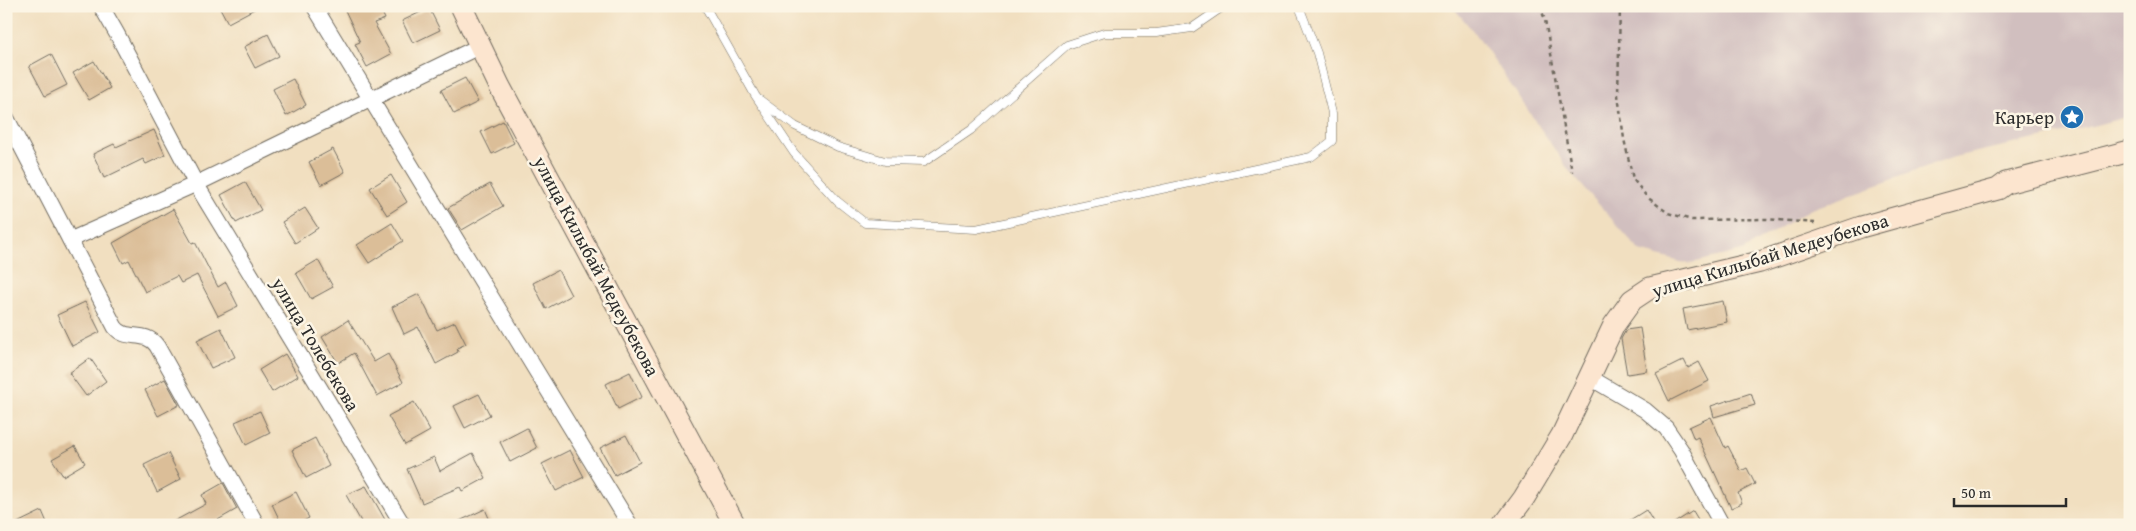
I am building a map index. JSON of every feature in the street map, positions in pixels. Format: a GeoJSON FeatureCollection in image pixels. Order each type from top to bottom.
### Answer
{"type":"FeatureCollection","features":[{"type":"Feature","properties":{"kind":"main road","name":"улица Килыбай Медеубекова"},"geometry":{"type":"LineString","coordinates":[[461,6],[480,46],[735,525]]}},
{"type":"Feature","properties":{"kind":"main road","name":"улица Килыбай Медеубекова"},"geometry":{"type":"LineString","coordinates":[[1504,525],[1524,498],[1558,442],[1614,325],[1632,300],[1650,288],[1760,262],[1861,227],[1998,189],[2006,183],[2130,151]]}},
{"type":"Feature","properties":{"kind":"street","name":"улица Толебекова"},"geometry":{"type":"LineString","coordinates":[[100,6],[118,34],[196,184],[403,525]]}},
{"type":"Feature","properties":{"kind":"street"},"geometry":{"type":"LineString","coordinates":[[314,6],[630,525]]}},
{"type":"Feature","properties":{"kind":"street"},"geometry":{"type":"LineString","coordinates":[[70,240],[196,184],[480,46]]}},
{"type":"Feature","properties":{"kind":"street"},"geometry":{"type":"LineString","coordinates":[[6,117],[115,327],[124,334],[148,337],[157,346],[256,525]]}},
{"type":"Feature","properties":{"kind":"street"},"geometry":{"type":"LineString","coordinates":[[1589,377],[1645,410],[1666,428],[1681,450],[1722,525]]}},
{"type":"Feature","properties":{"kind":"lane"},"geometry":{"type":"LineString","coordinates":[[705,6],[755,95],[794,153],[837,201],[865,223],[976,229],[1044,216],[1157,189],[1250,172],[1311,157],[1332,140],[1332,113],[1317,53],[1299,6]]}},
{"type":"Feature","properties":{"kind":"lane"},"geometry":{"type":"LineString","coordinates":[[755,95],[795,126],[838,147],[885,162],[924,162],[971,130],[1067,45],[1104,34],[1156,33],[1192,28],[1224,6]]}},
{"type":"Feature","properties":{"kind":"path"},"geometry":{"type":"LineString","coordinates":[[1540,6],[1546,20],[1572,172]]}},
{"type":"Feature","properties":{"kind":"path"},"geometry":{"type":"LineString","coordinates":[[1620,6],[1618,96],[1633,179],[1647,197],[1668,213],[1692,220],[1766,219],[1823,224]]}},
{"type":"Feature","properties":{"kind":"shaded area"},"geometry":{"type":"Polygon","coordinates":[[[1452,6],[2130,6],[2130,116],[2077,130],[1954,157],[1809,210],[1742,251],[1688,264],[1640,251],[1570,172],[1479,38],[1452,6]]]}},
{"type":"Feature","properties":{"kind":"building"},"geometry":{"type":"Polygon","coordinates":[[[219,6],[260,6],[228,23],[219,6]]]}},
{"type":"Feature","properties":{"kind":"building"},"geometry":{"type":"Polygon","coordinates":[[[343,6],[379,6],[385,19],[374,23],[391,54],[367,67],[355,44],[360,42],[343,6]]]}},
{"type":"Feature","properties":{"kind":"building"},"geometry":{"type":"Polygon","coordinates":[[[429,8],[440,30],[413,43],[402,21],[429,8]]]}},
{"type":"Feature","properties":{"kind":"building"},"geometry":{"type":"Polygon","coordinates":[[[268,34],[279,56],[255,68],[244,47],[268,34]]]}},
{"type":"Feature","properties":{"kind":"building"},"geometry":{"type":"Polygon","coordinates":[[[51,54],[67,85],[45,96],[29,66],[51,54]]]}},
{"type":"Feature","properties":{"kind":"building"},"geometry":{"type":"Polygon","coordinates":[[[94,61],[110,88],[89,100],[73,73],[94,61]]]}},
{"type":"Feature","properties":{"kind":"building"},"geometry":{"type":"Polygon","coordinates":[[[465,78],[478,102],[454,114],[441,90],[465,78]]]}},
{"type":"Feature","properties":{"kind":"building"},"geometry":{"type":"Polygon","coordinates":[[[293,79],[306,105],[286,116],[273,89],[293,79]]]}},
{"type":"Feature","properties":{"kind":"building"},"geometry":{"type":"Polygon","coordinates":[[[503,121],[514,143],[492,154],[481,132],[503,121]]]}},
{"type":"Feature","properties":{"kind":"building"},"geometry":{"type":"Polygon","coordinates":[[[154,130],[165,155],[146,164],[143,159],[104,178],[93,154],[114,144],[116,147],[154,130]]]}},
{"type":"Feature","properties":{"kind":"building"},"geometry":{"type":"Polygon","coordinates":[[[333,149],[345,172],[321,185],[309,162],[333,149]]]}},
{"type":"Feature","properties":{"kind":"building"},"geometry":{"type":"Polygon","coordinates":[[[391,175],[407,202],[387,215],[370,188],[391,175]]]}},
{"type":"Feature","properties":{"kind":"building"},"geometry":{"type":"Polygon","coordinates":[[[245,182],[261,210],[236,223],[221,195],[245,182]]]}},
{"type":"Feature","properties":{"kind":"building"},"geometry":{"type":"Polygon","coordinates":[[[490,184],[503,206],[462,230],[448,208],[490,184]]]}},
{"type":"Feature","properties":{"kind":"building"},"geometry":{"type":"Polygon","coordinates":[[[305,208],[318,228],[295,243],[282,222],[305,208]]]}},
{"type":"Feature","properties":{"kind":"building"},"geometry":{"type":"Polygon","coordinates":[[[173,209],[192,243],[195,242],[218,287],[226,282],[238,306],[218,316],[197,275],[181,283],[177,276],[145,292],[129,260],[123,263],[113,243],[173,209]]]}},
{"type":"Feature","properties":{"kind":"building"},"geometry":{"type":"Polygon","coordinates":[[[392,223],[403,241],[369,263],[357,245],[392,223]]]}},
{"type":"Feature","properties":{"kind":"building"},"geometry":{"type":"Polygon","coordinates":[[[318,260],[333,287],[311,299],[296,273],[318,260]]]}},
{"type":"Feature","properties":{"kind":"building"},"geometry":{"type":"Polygon","coordinates":[[[558,270],[571,295],[546,309],[533,283],[558,270]]]}},
{"type":"Feature","properties":{"kind":"building"},"geometry":{"type":"Polygon","coordinates":[[[419,294],[437,330],[455,322],[466,344],[457,348],[458,352],[436,364],[418,327],[404,334],[392,307],[419,294]]]}},
{"type":"Feature","properties":{"kind":"building"},"geometry":{"type":"Polygon","coordinates":[[[1723,301],[1727,322],[1687,330],[1683,309],[1723,301]]]}},
{"type":"Feature","properties":{"kind":"building"},"geometry":{"type":"Polygon","coordinates":[[[85,302],[100,332],[72,346],[57,315],[85,302]]]}},
{"type":"Feature","properties":{"kind":"building"},"geometry":{"type":"Polygon","coordinates":[[[348,320],[374,362],[388,354],[403,382],[377,396],[354,353],[338,363],[322,337],[348,320]]]}},
{"type":"Feature","properties":{"kind":"building"},"geometry":{"type":"Polygon","coordinates":[[[221,328],[235,357],[211,368],[197,340],[221,328]]]}},
{"type":"Feature","properties":{"kind":"building"},"geometry":{"type":"Polygon","coordinates":[[[1640,328],[1647,371],[1627,374],[1621,339],[1626,330],[1640,328]]]}},
{"type":"Feature","properties":{"kind":"building"},"geometry":{"type":"Polygon","coordinates":[[[285,354],[298,376],[272,392],[259,370],[285,354]]]}},
{"type":"Feature","properties":{"kind":"building"},"geometry":{"type":"Polygon","coordinates":[[[90,358],[106,381],[86,396],[69,373],[90,358]]]}},
{"type":"Feature","properties":{"kind":"building"},"geometry":{"type":"Polygon","coordinates":[[[1684,360],[1688,368],[1699,362],[1709,381],[1669,401],[1656,374],[1684,360]]]}},
{"type":"Feature","properties":{"kind":"building"},"geometry":{"type":"Polygon","coordinates":[[[630,372],[642,397],[618,409],[606,384],[630,372]]]}},
{"type":"Feature","properties":{"kind":"building"},"geometry":{"type":"Polygon","coordinates":[[[165,379],[179,405],[158,416],[145,390],[165,379]]]}},
{"type":"Feature","properties":{"kind":"building"},"geometry":{"type":"Polygon","coordinates":[[[1751,393],[1755,405],[1714,417],[1711,406],[1751,393]]]}},
{"type":"Feature","properties":{"kind":"building"},"geometry":{"type":"Polygon","coordinates":[[[479,394],[490,415],[465,428],[454,406],[479,394]]]}},
{"type":"Feature","properties":{"kind":"building"},"geometry":{"type":"Polygon","coordinates":[[[414,402],[430,431],[405,445],[388,416],[414,402]]]}},
{"type":"Feature","properties":{"kind":"building"},"geometry":{"type":"Polygon","coordinates":[[[260,411],[270,433],[246,445],[235,422],[260,411]]]}},
{"type":"Feature","properties":{"kind":"building"},"geometry":{"type":"Polygon","coordinates":[[[1711,417],[1725,448],[1728,446],[1741,471],[1747,468],[1755,484],[1738,493],[1742,503],[1731,508],[1698,437],[1694,439],[1689,427],[1711,417]]]}},
{"type":"Feature","properties":{"kind":"building"},"geometry":{"type":"Polygon","coordinates":[[[527,428],[537,448],[510,462],[500,442],[527,428]]]}},
{"type":"Feature","properties":{"kind":"building"},"geometry":{"type":"Polygon","coordinates":[[[626,435],[640,462],[615,475],[600,448],[626,435]]]}},
{"type":"Feature","properties":{"kind":"building"},"geometry":{"type":"Polygon","coordinates":[[[315,438],[329,466],[306,478],[292,450],[315,438]]]}},
{"type":"Feature","properties":{"kind":"building"},"geometry":{"type":"Polygon","coordinates":[[[75,446],[85,463],[63,476],[52,459],[75,446]]]}},
{"type":"Feature","properties":{"kind":"building"},"geometry":{"type":"Polygon","coordinates":[[[570,450],[584,477],[556,491],[542,464],[570,450]]]}},
{"type":"Feature","properties":{"kind":"building"},"geometry":{"type":"Polygon","coordinates":[[[168,453],[181,479],[157,492],[144,465],[168,453]]]}},
{"type":"Feature","properties":{"kind":"building"},"geometry":{"type":"Polygon","coordinates":[[[473,453],[486,478],[462,491],[460,487],[422,503],[407,469],[434,457],[440,471],[473,453]]]}},
{"type":"Feature","properties":{"kind":"building"},"geometry":{"type":"Polygon","coordinates":[[[223,483],[237,509],[209,525],[167,525],[206,504],[202,495],[223,483]]]}},
{"type":"Feature","properties":{"kind":"building"},"geometry":{"type":"Polygon","coordinates":[[[366,486],[388,525],[363,525],[346,495],[366,486]]]}},
{"type":"Feature","properties":{"kind":"building"},"geometry":{"type":"Polygon","coordinates":[[[296,492],[309,518],[296,525],[282,525],[272,504],[296,492]]]}},
{"type":"Feature","properties":{"kind":"building"},"geometry":{"type":"Polygon","coordinates":[[[485,509],[492,525],[451,525],[485,509]]]}},
{"type":"Feature","properties":{"kind":"building"},"geometry":{"type":"Polygon","coordinates":[[[1646,510],[1655,525],[1622,525],[1646,510]]]}},
{"type":"Feature","properties":{"kind":"building"},"geometry":{"type":"Polygon","coordinates":[[[42,511],[48,525],[13,525],[42,511]]]}},
{"type":"Feature","properties":{"kind":"building"},"geometry":{"type":"Polygon","coordinates":[[[1693,511],[1699,521],[1693,525],[1671,525],[1693,511]]]}},
{"type":"Feature","properties":{"kind":"place","name":"Карьер"},"geometry":{"type":"Point","coordinates":[2072,117]}}]}
